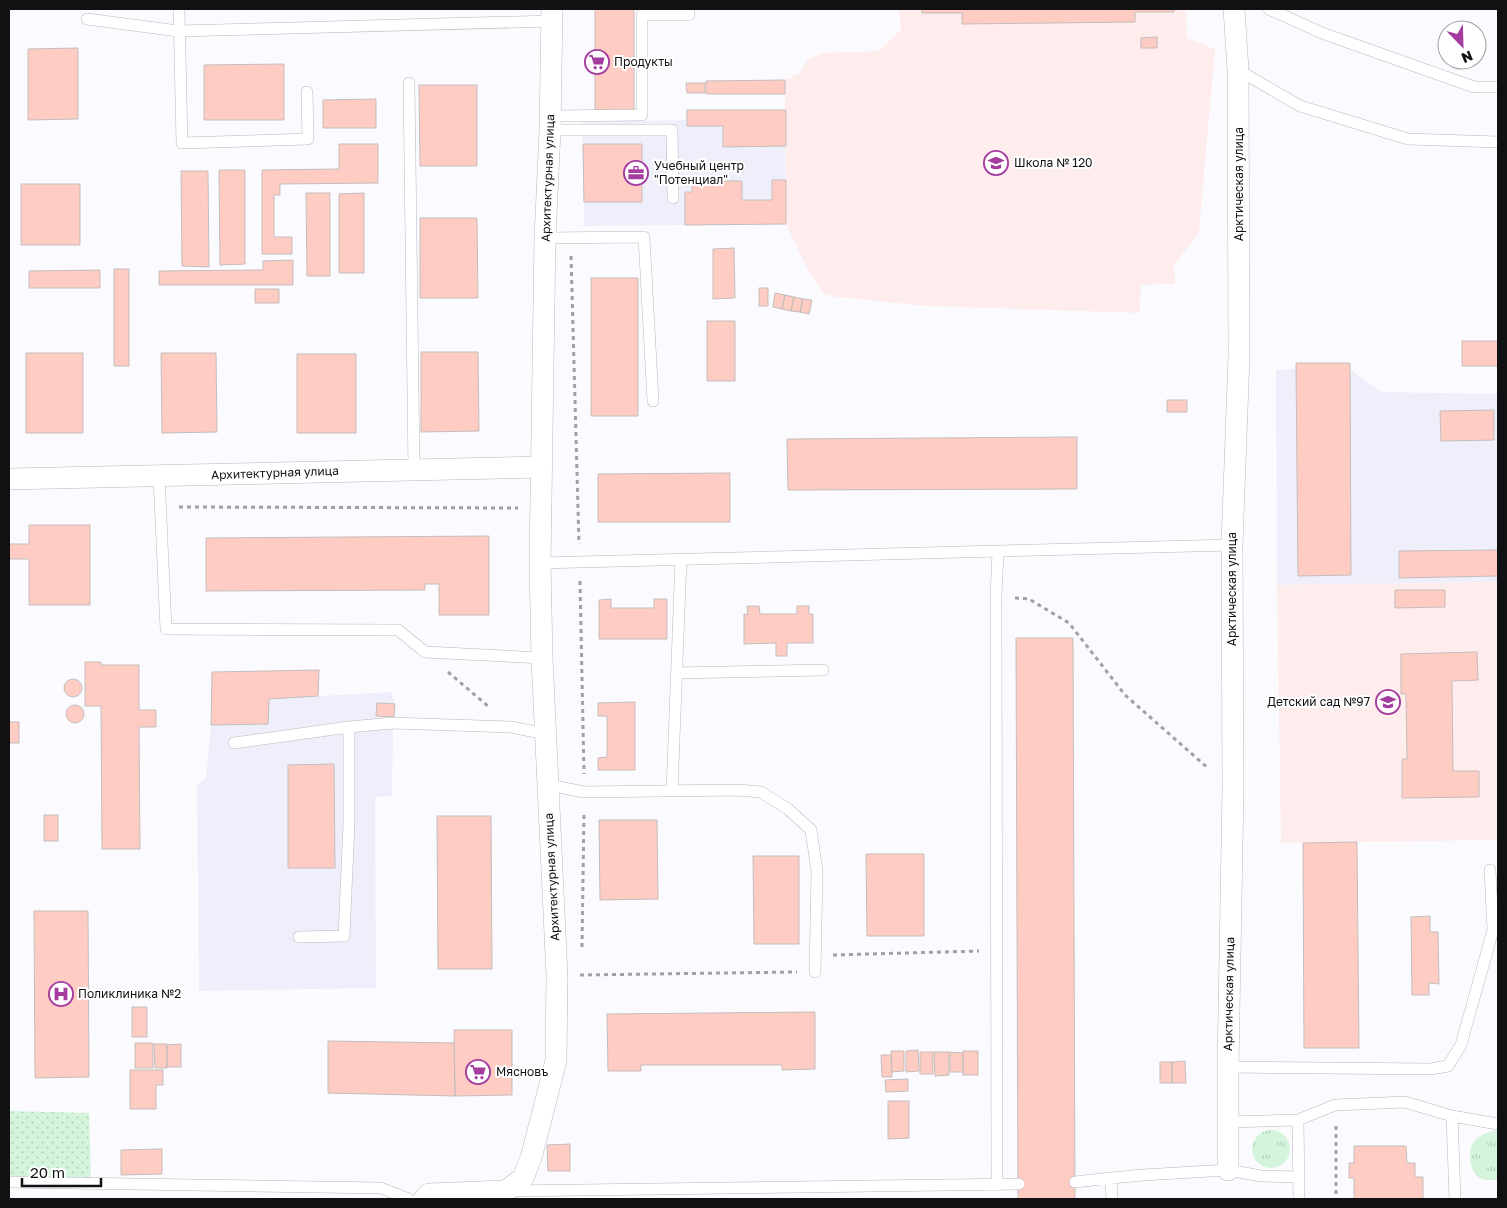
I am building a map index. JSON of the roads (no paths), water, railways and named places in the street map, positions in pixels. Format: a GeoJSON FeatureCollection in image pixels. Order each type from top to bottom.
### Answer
{"type":"FeatureCollection","features":[{"type":"Feature","properties":{"kind":"street","name":"Арктическая улица"},"geometry":{"type":"LineString","coordinates":[[1228,1170],[1232,789],[1232,545],[1239,355],[1238,70],[1234,9]]}},
{"type":"Feature","properties":{"kind":"street","name":"Архитектурная улица"},"geometry":{"type":"LineString","coordinates":[[506,1191],[523,1178],[532,1158],[556,1061],[557,976],[542,658],[540,563],[552,15]]}},
{"type":"Feature","properties":{"kind":"street","name":"Архитектурная улица"},"geometry":{"type":"LineString","coordinates":[[9,479],[541,467]]}},
{"type":"Feature","properties":{"kind":"street"},"geometry":{"type":"LineString","coordinates":[[424,1199],[429,1194],[506,1191]]}},
{"type":"Feature","properties":{"kind":"lane"},"geometry":{"type":"LineString","coordinates":[[179,9],[182,142],[308,139],[307,92]]}},
{"type":"Feature","properties":{"kind":"lane"},"geometry":{"type":"LineString","coordinates":[[550,123],[642,115],[642,15],[689,15],[689,9]]}},
{"type":"Feature","properties":{"kind":"lane"},"geometry":{"type":"LineString","coordinates":[[1269,9],[1322,33],[1474,87],[1498,86]]}},
{"type":"Feature","properties":{"kind":"lane"},"geometry":{"type":"LineString","coordinates":[[87,19],[178,30],[552,15]]}},
{"type":"Feature","properties":{"kind":"lane"},"geometry":{"type":"LineString","coordinates":[[1238,70],[1300,106],[1408,139],[1498,142]]}},
{"type":"Feature","properties":{"kind":"lane"},"geometry":{"type":"LineString","coordinates":[[409,83],[414,469]]}},
{"type":"Feature","properties":{"kind":"lane"},"geometry":{"type":"LineString","coordinates":[[550,123],[672,130],[673,198]]}},
{"type":"Feature","properties":{"kind":"lane"},"geometry":{"type":"LineString","coordinates":[[546,238],[644,237],[653,401]]}},
{"type":"Feature","properties":{"kind":"lane"},"geometry":{"type":"LineString","coordinates":[[159,476],[166,629],[398,630],[424,652],[542,658]]}},
{"type":"Feature","properties":{"kind":"lane"},"geometry":{"type":"LineString","coordinates":[[540,563],[1232,545]]}},
{"type":"Feature","properties":{"kind":"lane"},"geometry":{"type":"LineString","coordinates":[[998,552],[996,596],[998,1185]]}},
{"type":"Feature","properties":{"kind":"lane"},"geometry":{"type":"LineString","coordinates":[[672,791],[681,560]]}},
{"type":"Feature","properties":{"kind":"lane"},"geometry":{"type":"LineString","coordinates":[[677,673],[823,670]]}},
{"type":"Feature","properties":{"kind":"lane"},"geometry":{"type":"LineString","coordinates":[[234,743],[349,727],[393,723],[511,727],[546,734]]}},
{"type":"Feature","properties":{"kind":"lane"},"geometry":{"type":"LineString","coordinates":[[299,937],[344,936],[349,823],[349,727]]}},
{"type":"Feature","properties":{"kind":"lane"},"geometry":{"type":"LineString","coordinates":[[548,785],[584,792],[738,790],[761,792],[788,809],[811,830],[817,871],[815,972]]}},
{"type":"Feature","properties":{"kind":"lane"},"geometry":{"type":"LineString","coordinates":[[1228,1067],[1431,1069],[1448,1066],[1461,1045],[1493,930],[1490,870]]}},
{"type":"Feature","properties":{"kind":"lane"},"geometry":{"type":"LineString","coordinates":[[1228,1122],[1298,1120],[1335,1105],[1405,1102],[1452,1116],[1498,1124]]}},
{"type":"Feature","properties":{"kind":"lane"},"geometry":{"type":"LineString","coordinates":[[1452,1116],[1455,1199]]}},
{"type":"Feature","properties":{"kind":"lane"},"geometry":{"type":"LineString","coordinates":[[1298,1120],[1298,1199]]}},
{"type":"Feature","properties":{"kind":"lane"},"geometry":{"type":"LineString","coordinates":[[1075,1182],[1143,1174],[1228,1170],[1261,1176],[1298,1177]]}},
{"type":"Feature","properties":{"kind":"lane"},"geometry":{"type":"LineString","coordinates":[[1112,1178],[1112,1199]]}},
{"type":"Feature","properties":{"kind":"lane"},"geometry":{"type":"LineString","coordinates":[[9,1182],[380,1188],[409,1199]]}},
{"type":"Feature","properties":{"kind":"lane"},"geometry":{"type":"LineString","coordinates":[[506,1191],[1019,1184]]}},
{"type":"Feature","properties":{"kind":"place","name":"Продукты"},"geometry":{"type":"Point","coordinates":[597,62]}},
{"type":"Feature","properties":{"kind":"place","name":"Школа № 120"},"geometry":{"type":"Point","coordinates":[996,163]}},
{"type":"Feature","properties":{"kind":"place","name":"Учебный центр \"Потенциал\""},"geometry":{"type":"Point","coordinates":[636,173]}},
{"type":"Feature","properties":{"kind":"place","name":"Детский сад №97"},"geometry":{"type":"Point","coordinates":[1388,702]}},
{"type":"Feature","properties":{"kind":"place","name":"Поликлиника №2"},"geometry":{"type":"Point","coordinates":[61,994]}},
{"type":"Feature","properties":{"kind":"place","name":"Мясновъ"},"geometry":{"type":"Point","coordinates":[478,1072]}}]}
